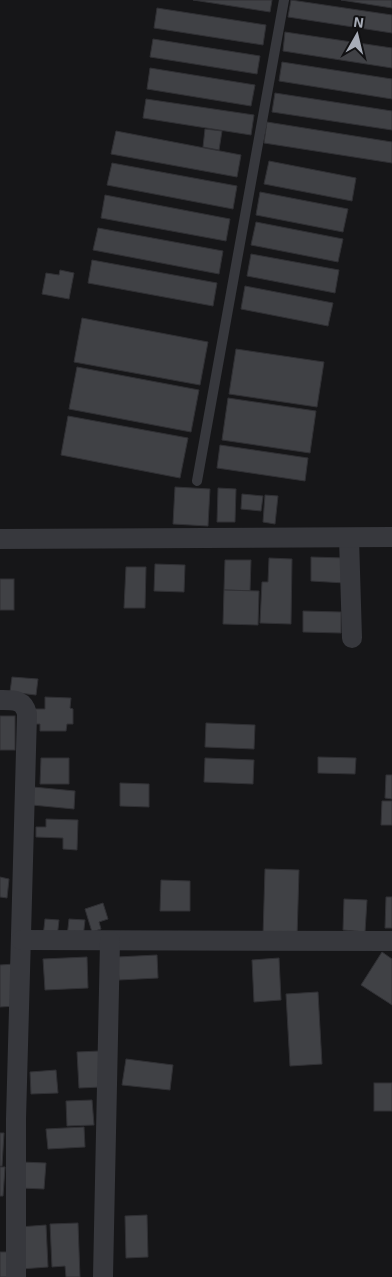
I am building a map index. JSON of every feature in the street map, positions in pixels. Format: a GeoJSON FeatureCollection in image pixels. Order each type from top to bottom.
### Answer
{"type":"FeatureCollection","features":[{"type":"Feature","properties":{"kind":"street"},"geometry":{"type":"LineString","coordinates":[[0,539],[392,537]]}},
{"type":"Feature","properties":{"kind":"street"},"geometry":{"type":"LineString","coordinates":[[349,538],[352,638]]}},
{"type":"Feature","properties":{"kind":"street"},"geometry":{"type":"LineString","coordinates":[[0,700],[19,701],[24,704],[27,714],[21,940],[8,1118],[8,1206],[16,1277]]}},
{"type":"Feature","properties":{"kind":"street"},"geometry":{"type":"LineString","coordinates":[[21,940],[392,941]]}},
{"type":"Feature","properties":{"kind":"street"},"geometry":{"type":"LineString","coordinates":[[103,1277],[110,941]]}},
{"type":"Feature","properties":{"kind":"lane"},"geometry":{"type":"LineString","coordinates":[[197,481],[284,0]]}},
{"type":"Feature","properties":{"kind":"building"},"geometry":{"type":"Polygon","coordinates":[[[193,0],[272,0],[270,12],[193,0]]]}},
{"type":"Feature","properties":{"kind":"building"},"geometry":{"type":"Polygon","coordinates":[[[291,0],[392,15],[392,33],[288,17],[291,0]]]}},
{"type":"Feature","properties":{"kind":"building"},"geometry":{"type":"Polygon","coordinates":[[[341,0],[392,0],[392,8],[341,0]]]}},
{"type":"Feature","properties":{"kind":"building"},"geometry":{"type":"Polygon","coordinates":[[[157,8],[266,25],[263,45],[154,28],[157,8]]]}},
{"type":"Feature","properties":{"kind":"building"},"geometry":{"type":"Polygon","coordinates":[[[285,32],[392,48],[392,68],[283,51],[285,32]]]}},
{"type":"Feature","properties":{"kind":"building"},"geometry":{"type":"Polygon","coordinates":[[[153,39],[260,56],[257,74],[150,57],[153,39]]]}},
{"type":"Feature","properties":{"kind":"building"},"geometry":{"type":"Polygon","coordinates":[[[282,62],[392,79],[392,99],[279,81],[282,62]]]}},
{"type":"Feature","properties":{"kind":"building"},"geometry":{"type":"Polygon","coordinates":[[[150,68],[255,85],[251,106],[147,89],[150,68]]]}},
{"type":"Feature","properties":{"kind":"building"},"geometry":{"type":"Polygon","coordinates":[[[275,93],[392,111],[392,130],[272,112],[275,93]]]}},
{"type":"Feature","properties":{"kind":"building"},"geometry":{"type":"Polygon","coordinates":[[[146,99],[254,115],[251,135],[143,118],[146,99]]]}},
{"type":"Feature","properties":{"kind":"building"},"geometry":{"type":"Polygon","coordinates":[[[267,122],[392,142],[392,163],[264,143],[267,122]]]}},
{"type":"Feature","properties":{"kind":"building"},"geometry":{"type":"Polygon","coordinates":[[[205,129],[222,131],[219,150],[203,147],[205,129]]]}},
{"type":"Feature","properties":{"kind":"building"},"geometry":{"type":"Polygon","coordinates":[[[116,131],[241,155],[237,177],[111,154],[116,131]]]}},
{"type":"Feature","properties":{"kind":"building"},"geometry":{"type":"Polygon","coordinates":[[[269,161],[356,178],[352,201],[264,184],[269,161]]]}},
{"type":"Feature","properties":{"kind":"building"},"geometry":{"type":"Polygon","coordinates":[[[112,163],[237,186],[233,209],[107,185],[112,163]]]}},
{"type":"Feature","properties":{"kind":"building"},"geometry":{"type":"Polygon","coordinates":[[[260,192],[348,209],[343,232],[256,215],[260,192]]]}},
{"type":"Feature","properties":{"kind":"building"},"geometry":{"type":"Polygon","coordinates":[[[105,195],[230,219],[226,241],[101,218],[105,195]]]}},
{"type":"Feature","properties":{"kind":"building"},"geometry":{"type":"Polygon","coordinates":[[[256,222],[343,239],[338,262],[251,245],[256,222]]]}},
{"type":"Feature","properties":{"kind":"building"},"geometry":{"type":"Polygon","coordinates":[[[98,228],[223,251],[219,274],[93,250],[98,228]]]}},
{"type":"Feature","properties":{"kind":"building"},"geometry":{"type":"Polygon","coordinates":[[[251,254],[339,270],[335,293],[247,276],[251,254]]]}},
{"type":"Feature","properties":{"kind":"building"},"geometry":{"type":"Polygon","coordinates":[[[92,260],[217,283],[213,306],[88,283],[92,260]]]}},
{"type":"Feature","properties":{"kind":"building"},"geometry":{"type":"Polygon","coordinates":[[[60,270],[74,273],[69,299],[42,294],[46,273],[59,275],[60,270]]]}},
{"type":"Feature","properties":{"kind":"building"},"geometry":{"type":"Polygon","coordinates":[[[245,286],[333,303],[328,326],[241,309],[245,286]]]}},
{"type":"Feature","properties":{"kind":"building"},"geometry":{"type":"Polygon","coordinates":[[[82,318],[208,342],[200,385],[74,362],[82,318]]]}},
{"type":"Feature","properties":{"kind":"building"},"geometry":{"type":"Polygon","coordinates":[[[236,349],[324,362],[317,407],[229,394],[236,349]]]}},
{"type":"Feature","properties":{"kind":"building"},"geometry":{"type":"Polygon","coordinates":[[[77,367],[199,390],[191,432],[69,409],[77,367]]]}},
{"type":"Feature","properties":{"kind":"building"},"geometry":{"type":"Polygon","coordinates":[[[228,398],[316,411],[310,453],[222,440],[228,398]]]}},
{"type":"Feature","properties":{"kind":"building"},"geometry":{"type":"Polygon","coordinates":[[[68,416],[188,438],[180,478],[61,455],[68,416]]]}},
{"type":"Feature","properties":{"kind":"building"},"geometry":{"type":"Polygon","coordinates":[[[220,445],[308,458],[305,481],[217,468],[220,445]]]}},
{"type":"Feature","properties":{"kind":"building"},"geometry":{"type":"Polygon","coordinates":[[[175,487],[210,489],[208,526],[173,524],[175,487]]]}},
{"type":"Feature","properties":{"kind":"building"},"geometry":{"type":"Polygon","coordinates":[[[218,488],[236,489],[235,522],[217,522],[218,488]]]}},
{"type":"Feature","properties":{"kind":"building"},"geometry":{"type":"Polygon","coordinates":[[[242,494],[263,496],[261,511],[241,509],[242,494]]]}},
{"type":"Feature","properties":{"kind":"building"},"geometry":{"type":"Polygon","coordinates":[[[265,495],[278,496],[275,524],[263,522],[265,495]]]}},
{"type":"Feature","properties":{"kind":"building"},"geometry":{"type":"Polygon","coordinates":[[[311,557],[345,558],[345,583],[311,581],[311,557]]]}},
{"type":"Feature","properties":{"kind":"building"},"geometry":{"type":"Polygon","coordinates":[[[269,558],[292,559],[291,624],[260,623],[262,582],[268,582],[269,558]]]}},
{"type":"Feature","properties":{"kind":"building"},"geometry":{"type":"Polygon","coordinates":[[[225,560],[251,560],[250,591],[224,590],[225,560]]]}},
{"type":"Feature","properties":{"kind":"building"},"geometry":{"type":"Polygon","coordinates":[[[155,564],[185,565],[184,592],[154,591],[155,564]]]}},
{"type":"Feature","properties":{"kind":"building"},"geometry":{"type":"Polygon","coordinates":[[[126,567],[146,567],[145,608],[124,608],[126,567]]]}},
{"type":"Feature","properties":{"kind":"building"},"geometry":{"type":"Polygon","coordinates":[[[0,579],[14,579],[14,610],[0,610],[0,579]]]}},
{"type":"Feature","properties":{"kind":"building"},"geometry":{"type":"Polygon","coordinates":[[[224,590],[259,591],[258,625],[223,624],[224,590]]]}},
{"type":"Feature","properties":{"kind":"building"},"geometry":{"type":"Polygon","coordinates":[[[303,611],[341,612],[341,633],[303,632],[303,611]]]}},
{"type":"Feature","properties":{"kind":"building"},"geometry":{"type":"Polygon","coordinates":[[[12,677],[38,679],[36,695],[10,692],[12,677]]]}},
{"type":"Feature","properties":{"kind":"building"},"geometry":{"type":"Polygon","coordinates":[[[45,697],[71,698],[70,708],[73,709],[73,724],[67,724],[66,731],[40,731],[40,724],[32,724],[33,709],[45,709],[45,697]]]}},
{"type":"Feature","properties":{"kind":"building"},"geometry":{"type":"Polygon","coordinates":[[[0,716],[15,716],[15,750],[0,750],[0,716]]]}},
{"type":"Feature","properties":{"kind":"building"},"geometry":{"type":"Polygon","coordinates":[[[206,723],[255,725],[254,749],[205,747],[206,723]]]}},
{"type":"Feature","properties":{"kind":"building"},"geometry":{"type":"Polygon","coordinates":[[[318,757],[356,758],[355,774],[318,773],[318,757]]]}},
{"type":"Feature","properties":{"kind":"building"},"geometry":{"type":"Polygon","coordinates":[[[41,758],[69,758],[69,784],[40,784],[41,758]]]}},
{"type":"Feature","properties":{"kind":"building"},"geometry":{"type":"Polygon","coordinates":[[[205,758],[254,760],[253,784],[204,782],[205,758]]]}},
{"type":"Feature","properties":{"kind":"building"},"geometry":{"type":"Polygon","coordinates":[[[386,775],[392,775],[392,799],[385,798],[386,775]]]}},
{"type":"Feature","properties":{"kind":"building"},"geometry":{"type":"Polygon","coordinates":[[[120,783],[149,784],[149,807],[120,806],[120,783]]]}},
{"type":"Feature","properties":{"kind":"building"},"geometry":{"type":"Polygon","coordinates":[[[33,787],[75,791],[74,809],[32,805],[33,787]]]}},
{"type":"Feature","properties":{"kind":"building"},"geometry":{"type":"Polygon","coordinates":[[[382,801],[392,801],[392,825],[381,825],[382,801]]]}},
{"type":"Feature","properties":{"kind":"building"},"geometry":{"type":"Polygon","coordinates":[[[46,819],[78,820],[77,850],[63,849],[63,838],[36,837],[36,827],[46,827],[46,819]]]}},
{"type":"Feature","properties":{"kind":"building"},"geometry":{"type":"Polygon","coordinates":[[[265,869],[299,870],[297,937],[263,936],[265,869]]]}},
{"type":"Feature","properties":{"kind":"building"},"geometry":{"type":"Polygon","coordinates":[[[0,877],[9,879],[7,898],[0,897],[0,877]]]}},
{"type":"Feature","properties":{"kind":"building"},"geometry":{"type":"Polygon","coordinates":[[[161,880],[190,881],[190,911],[160,911],[161,880]]]}},
{"type":"Feature","properties":{"kind":"building"},"geometry":{"type":"Polygon","coordinates":[[[386,897],[392,897],[392,928],[385,928],[386,897]]]}},
{"type":"Feature","properties":{"kind":"building"},"geometry":{"type":"Polygon","coordinates":[[[344,899],[367,900],[365,932],[343,930],[344,899]]]}},
{"type":"Feature","properties":{"kind":"building"},"geometry":{"type":"Polygon","coordinates":[[[103,903],[108,919],[99,922],[101,929],[92,932],[85,909],[103,903]]]}},
{"type":"Feature","properties":{"kind":"building"},"geometry":{"type":"Polygon","coordinates":[[[45,919],[59,920],[57,938],[43,937],[45,919]]]}},
{"type":"Feature","properties":{"kind":"building"},"geometry":{"type":"Polygon","coordinates":[[[69,919],[85,920],[83,938],[67,937],[69,919]]]}},
{"type":"Feature","properties":{"kind":"building"},"geometry":{"type":"Polygon","coordinates":[[[382,952],[392,959],[392,1005],[361,985],[382,952]]]}},
{"type":"Feature","properties":{"kind":"building"},"geometry":{"type":"Polygon","coordinates":[[[157,955],[158,978],[119,980],[117,957],[157,955]]]}},
{"type":"Feature","properties":{"kind":"building"},"geometry":{"type":"Polygon","coordinates":[[[87,957],[88,988],[45,990],[43,959],[87,957]]]}},
{"type":"Feature","properties":{"kind":"building"},"geometry":{"type":"Polygon","coordinates":[[[279,958],[281,1000],[254,1002],[252,960],[279,958]]]}},
{"type":"Feature","properties":{"kind":"building"},"geometry":{"type":"Polygon","coordinates":[[[14,964],[17,1006],[0,1007],[0,965],[14,964]]]}},
{"type":"Feature","properties":{"kind":"building"},"geometry":{"type":"Polygon","coordinates":[[[318,992],[322,1064],[290,1066],[286,994],[318,992]]]}},
{"type":"Feature","properties":{"kind":"building"},"geometry":{"type":"Polygon","coordinates":[[[100,1051],[102,1087],[79,1088],[77,1052],[100,1051]]]}},
{"type":"Feature","properties":{"kind":"building"},"geometry":{"type":"Polygon","coordinates":[[[126,1059],[173,1065],[170,1090],[122,1085],[126,1059]]]}},
{"type":"Feature","properties":{"kind":"building"},"geometry":{"type":"Polygon","coordinates":[[[56,1070],[58,1093],[31,1094],[30,1072],[56,1070]]]}},
{"type":"Feature","properties":{"kind":"building"},"geometry":{"type":"Polygon","coordinates":[[[374,1083],[392,1083],[392,1111],[374,1111],[374,1083]]]}},
{"type":"Feature","properties":{"kind":"building"},"geometry":{"type":"Polygon","coordinates":[[[92,1100],[94,1125],[67,1126],[66,1101],[92,1100]]]}},
{"type":"Feature","properties":{"kind":"building"},"geometry":{"type":"Polygon","coordinates":[[[84,1127],[85,1147],[48,1149],[46,1129],[84,1127]]]}},
{"type":"Feature","properties":{"kind":"building"},"geometry":{"type":"Polygon","coordinates":[[[0,1133],[4,1133],[2,1166],[0,1166],[0,1133]]]}},
{"type":"Feature","properties":{"kind":"building"},"geometry":{"type":"Polygon","coordinates":[[[21,1162],[46,1163],[44,1189],[20,1188],[21,1162]]]}},
{"type":"Feature","properties":{"kind":"building"},"geometry":{"type":"Polygon","coordinates":[[[0,1167],[5,1167],[3,1196],[0,1196],[0,1167]]]}},
{"type":"Feature","properties":{"kind":"building"},"geometry":{"type":"Polygon","coordinates":[[[147,1215],[148,1257],[126,1258],[125,1216],[147,1215]]]}},
{"type":"Feature","properties":{"kind":"building"},"geometry":{"type":"Polygon","coordinates":[[[78,1223],[80,1277],[66,1277],[65,1266],[52,1267],[50,1224],[78,1223]]]}},
{"type":"Feature","properties":{"kind":"building"},"geometry":{"type":"Polygon","coordinates":[[[46,1225],[48,1267],[21,1269],[19,1227],[46,1225]]]}},
{"type":"Feature","properties":{"kind":"building"},"geometry":{"type":"Polygon","coordinates":[[[0,1252],[11,1252],[10,1277],[0,1277],[0,1252]]]}}]}
